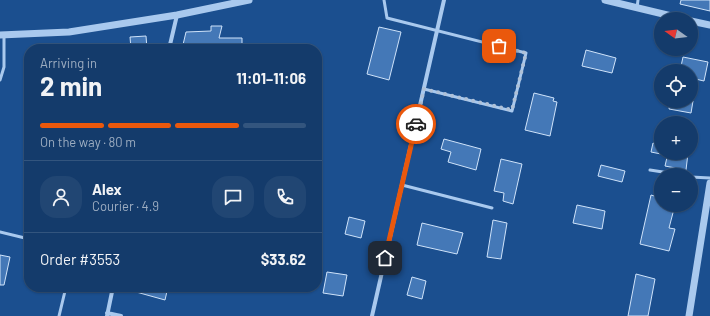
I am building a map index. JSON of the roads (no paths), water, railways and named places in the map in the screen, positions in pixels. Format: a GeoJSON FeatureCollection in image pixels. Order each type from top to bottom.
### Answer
{"type":"FeatureCollection","features":[{"type":"Feature","properties":{"kind":"street"},"geometry":{"type":"LineString","coordinates":[[2,35],[69,32],[177,15],[249,0]]}},
{"type":"Feature","properties":{"kind":"street"},"geometry":{"type":"LineString","coordinates":[[372,316],[444,0]]}},
{"type":"Feature","properties":{"kind":"street"},"geometry":{"type":"LineString","coordinates":[[605,0],[654,12]]}},
{"type":"Feature","properties":{"kind":"street"},"geometry":{"type":"LineString","coordinates":[[170,44],[177,15]]}},
{"type":"Feature","properties":{"kind":"street"},"geometry":{"type":"LineString","coordinates":[[698,22],[710,25]]}},
{"type":"Feature","properties":{"kind":"street"},"geometry":{"type":"LineString","coordinates":[[689,316],[710,183]]}},
{"type":"Feature","properties":{"kind":"street"},"geometry":{"type":"LineString","coordinates":[[113,292],[107,314],[121,316]]}},
{"type":"Feature","properties":{"kind":"lane"},"geometry":{"type":"LineString","coordinates":[[384,0],[387,18],[526,53],[512,110],[424,89]]}},
{"type":"Feature","properties":{"kind":"lane"},"geometry":{"type":"LineString","coordinates":[[636,8],[638,0]]}},
{"type":"Feature","properties":{"kind":"lane"},"geometry":{"type":"LineString","coordinates":[[0,80],[4,67],[2,35]]}},
{"type":"Feature","properties":{"kind":"lane"},"geometry":{"type":"LineString","coordinates":[[650,170],[654,171]]}},
{"type":"Feature","properties":{"kind":"lane"},"geometry":{"type":"LineString","coordinates":[[698,177],[710,178]]}},
{"type":"Feature","properties":{"kind":"lane"},"geometry":{"type":"LineString","coordinates":[[402,185],[492,208]]}},
{"type":"Feature","properties":{"kind":"lane"},"geometry":{"type":"LineString","coordinates":[[0,232],[24,238]]}},
{"type":"Feature","properties":{"kind":"lane"},"geometry":{"type":"LineString","coordinates":[[59,316],[65,292]]}}]}
